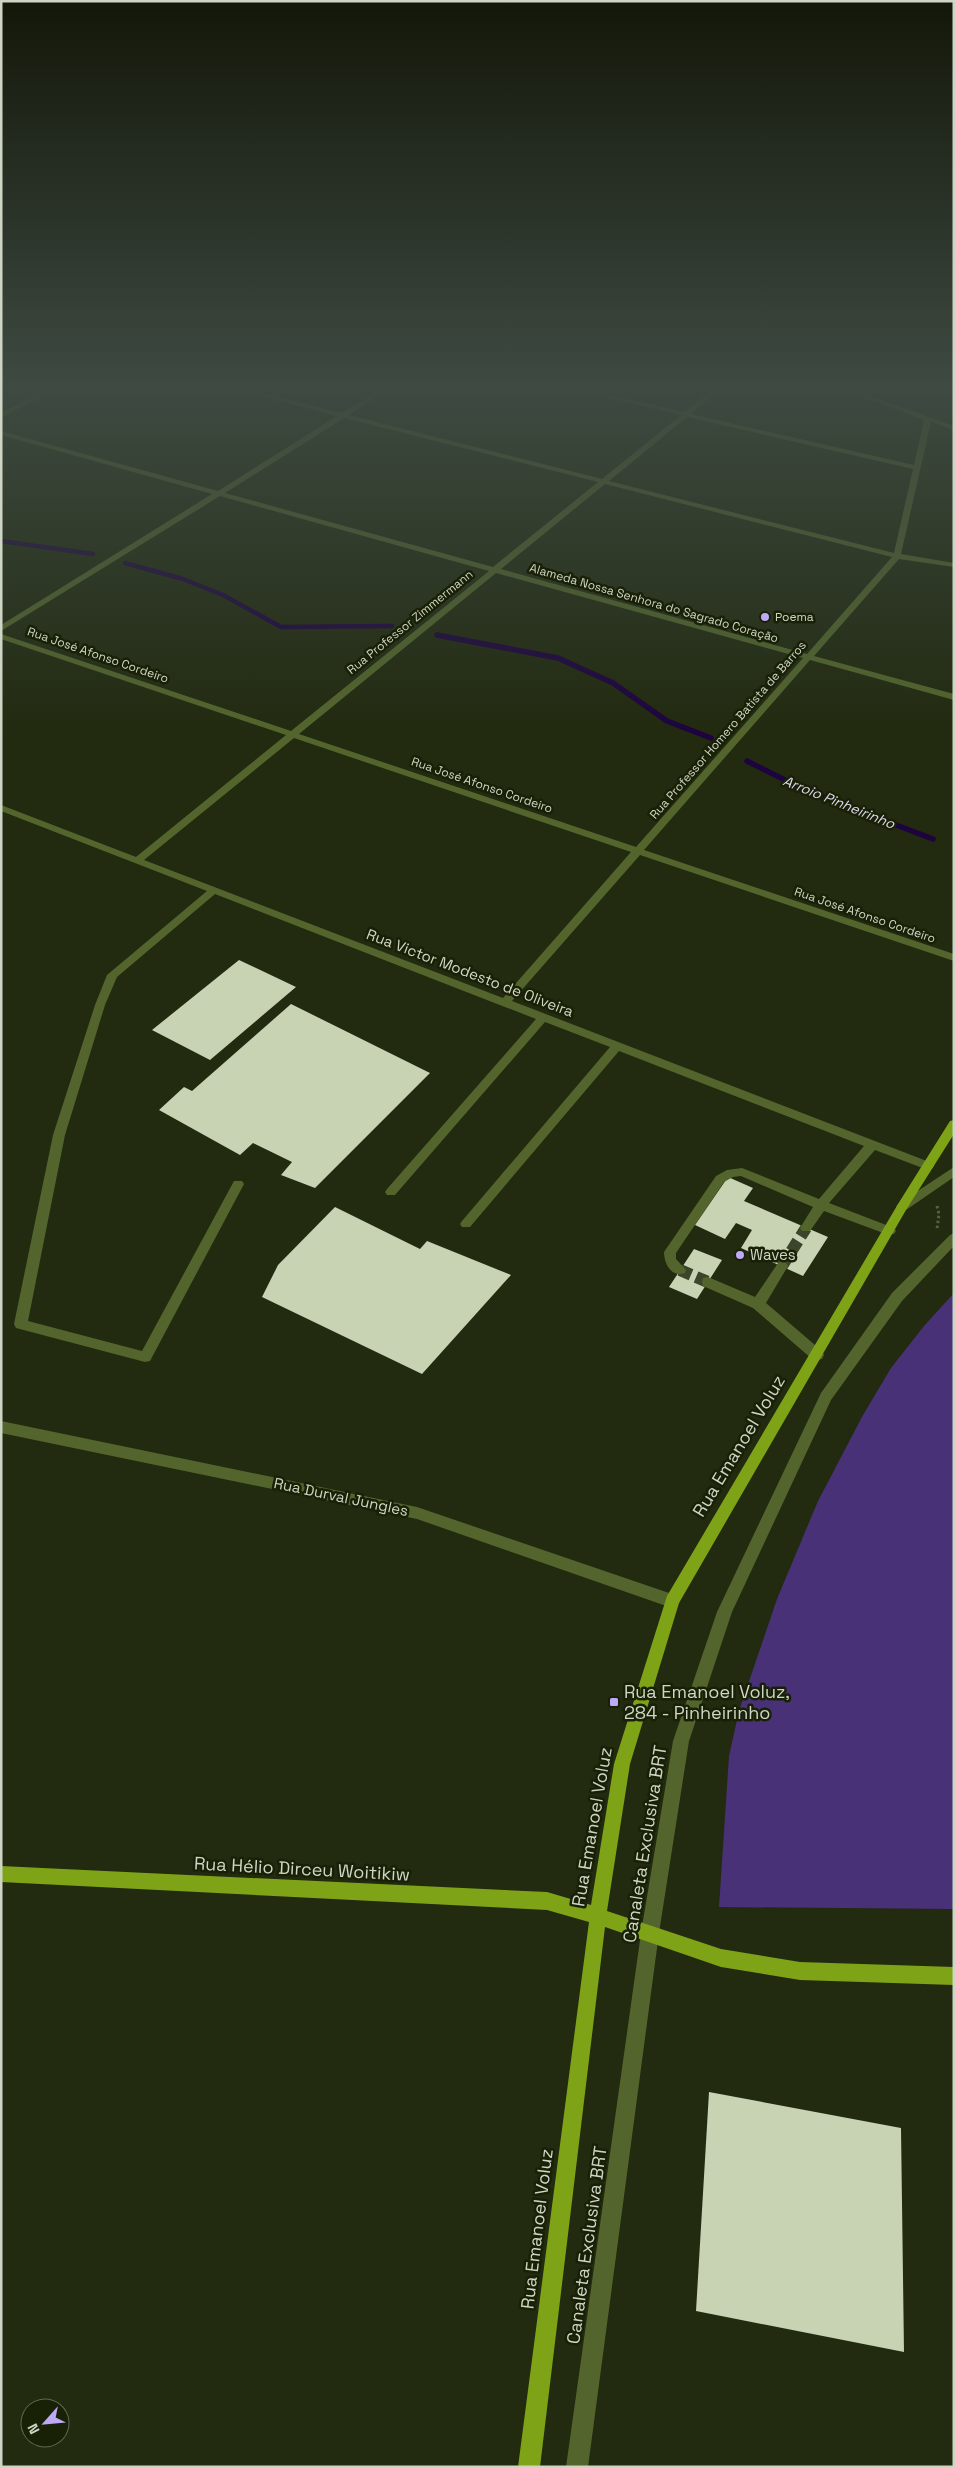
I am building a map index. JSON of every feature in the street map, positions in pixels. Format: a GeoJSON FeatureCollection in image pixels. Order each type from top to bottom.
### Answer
{"type":"FeatureCollection","features":[{"type":"Feature","properties":{"kind":"main road","name":"Rua Emanoel Voluz"},"geometry":{"type":"LineString","coordinates":[[529,2467],[598,1916],[622,1764],[672,1601],[890,1231],[902,1207],[954,1124]]}},
{"type":"Feature","properties":{"kind":"main road","name":"Rua Hélio Dirceu Woitikiw"},"geometry":{"type":"LineString","coordinates":[[1,1874],[547,1901],[650,1933],[721,1958],[800,1971],[954,1976]]}},
{"type":"Feature","properties":{"kind":"street"},"geometry":{"type":"LineString","coordinates":[[1,628],[206,500]]}},
{"type":"Feature","properties":{"kind":"street","name":"Alameda Nossa Senhora do Sagrado Coração"},"geometry":{"type":"LineString","coordinates":[[244,500],[954,697]]}},
{"type":"Feature","properties":{"kind":"street","name":"Rua Professor Zimmermann"},"geometry":{"type":"LineString","coordinates":[[138,860],[580,500]]}},
{"type":"Feature","properties":{"kind":"street"},"geometry":{"type":"LineString","coordinates":[[678,500],[897,556],[954,565]]}},
{"type":"Feature","properties":{"kind":"street","name":"Rua Professor Homero Batista de Barros"},"geometry":{"type":"LineString","coordinates":[[505,1002],[897,556],[910,500]]}},
{"type":"Feature","properties":{"kind":"street","name":"Rua José Afonso Cordeiro"},"geometry":{"type":"LineString","coordinates":[[1,636],[954,958]]}},
{"type":"Feature","properties":{"kind":"street","name":"Rua Victor Modesto de Oliveira"},"geometry":{"type":"LineString","coordinates":[[1,808],[928,1166]]}},
{"type":"Feature","properties":{"kind":"street"},"geometry":{"type":"LineString","coordinates":[[214,890],[112,975],[100,1005],[59,1135],[21,1324],[145,1357],[238,1184]]}},
{"type":"Feature","properties":{"kind":"street"},"geometry":{"type":"LineString","coordinates":[[391,1192],[543,1017]]}},
{"type":"Feature","properties":{"kind":"street"},"geometry":{"type":"LineString","coordinates":[[466,1224],[617,1046]]}},
{"type":"Feature","properties":{"kind":"street"},"geometry":{"type":"LineString","coordinates":[[806,1228],[821,1204],[872,1145]]}},
{"type":"Feature","properties":{"kind":"street"},"geometry":{"type":"LineString","coordinates":[[902,1207],[954,1171]]}},
{"type":"Feature","properties":{"kind":"street"},"geometry":{"type":"LineString","coordinates":[[680,1270],[670,1261],[670,1252],[720,1179],[730,1173],[742,1172],[890,1231]]}},
{"type":"Feature","properties":{"kind":"street","name":"Canaleta Exclusiva BRT"},"geometry":{"type":"LineString","coordinates":[[577,2467],[650,1933],[681,1742],[724,1612],[826,1397],[897,1297],[954,1238]]}},
{"type":"Feature","properties":{"kind":"street"},"geometry":{"type":"LineString","coordinates":[[758,1304],[782,1266]]}},
{"type":"Feature","properties":{"kind":"street"},"geometry":{"type":"LineString","coordinates":[[708,1282],[758,1304],[817,1356]]}},
{"type":"Feature","properties":{"kind":"street","name":"Rua Durval Jungles"},"geometry":{"type":"LineString","coordinates":[[1,1427],[417,1513],[672,1601]]}},
{"type":"Feature","properties":{"kind":"path"},"geometry":{"type":"LineString","coordinates":[[932,1186],[939,1214],[933,1258]]}},
{"type":"Feature","properties":{"kind":"shaded area"},"geometry":{"type":"Polygon","coordinates":[[[954,1293],[954,1909],[719,1907],[729,1756],[739,1711],[777,1599],[818,1501],[863,1415],[891,1368],[924,1326],[954,1293]]]}},
{"type":"Feature","properties":{"kind":"building"},"geometry":{"type":"Polygon","coordinates":[[[239,960],[296,987],[210,1060],[152,1030],[239,960]]]}},
{"type":"Feature","properties":{"kind":"building"},"geometry":{"type":"Polygon","coordinates":[[[291,1004],[430,1073],[315,1188],[281,1175],[292,1162],[253,1143],[240,1155],[159,1110],[184,1087],[192,1091],[291,1004]]]}},
{"type":"Feature","properties":{"kind":"building"},"geometry":{"type":"Polygon","coordinates":[[[728,1177],[753,1188],[744,1201],[828,1237],[803,1276],[741,1248],[752,1230],[736,1223],[725,1239],[695,1225],[728,1177]]]}},
{"type":"Feature","properties":{"kind":"building"},"geometry":{"type":"Polygon","coordinates":[[[335,1207],[420,1249],[427,1241],[511,1275],[422,1374],[262,1297],[278,1265],[335,1207]]]}},
{"type":"Feature","properties":{"kind":"building"},"geometry":{"type":"Polygon","coordinates":[[[694,1249],[722,1260],[697,1299],[669,1287],[694,1249]]]}},
{"type":"Feature","properties":{"kind":"building"},"geometry":{"type":"Polygon","coordinates":[[[709,2092],[901,2128],[904,2352],[696,2311],[709,2092]]]}},
{"type":"Feature","properties":{"kind":"waterway","name":"Arroio Pinheirinho"},"geometry":{"type":"LineString","coordinates":[[1,541],[93,554]]}},
{"type":"Feature","properties":{"kind":"waterway","name":"Arroio Pinheirinho"},"geometry":{"type":"LineString","coordinates":[[125,563],[183,579],[223,595],[281,627],[392,626]]}},
{"type":"Feature","properties":{"kind":"waterway","name":"Arroio Pinheirinho"},"geometry":{"type":"LineString","coordinates":[[437,635],[558,658],[613,683],[667,721],[711,738]]}},
{"type":"Feature","properties":{"kind":"waterway","name":"Arroio Pinheirinho"},"geometry":{"type":"LineString","coordinates":[[747,761],[809,792],[933,839]]}},
{"type":"Feature","properties":{"kind":"tunnel"},"geometry":{"type":"LineString","coordinates":[[782,1266],[806,1228]]}},
{"type":"Feature","properties":{"kind":"tunnel"},"geometry":{"type":"LineString","coordinates":[[680,1270],[708,1282]]}},
{"type":"Feature","properties":{"kind":"place","name":"Poema"},"geometry":{"type":"Point","coordinates":[765,617]}},
{"type":"Feature","properties":{"kind":"place","name":"Waves"},"geometry":{"type":"Point","coordinates":[740,1255]}},
{"type":"Feature","properties":{"kind":"place","name":"Rua Emanoel Voluz, 284 - Pinheirinho"},"geometry":{"type":"Point","coordinates":[614,1702]}}]}
